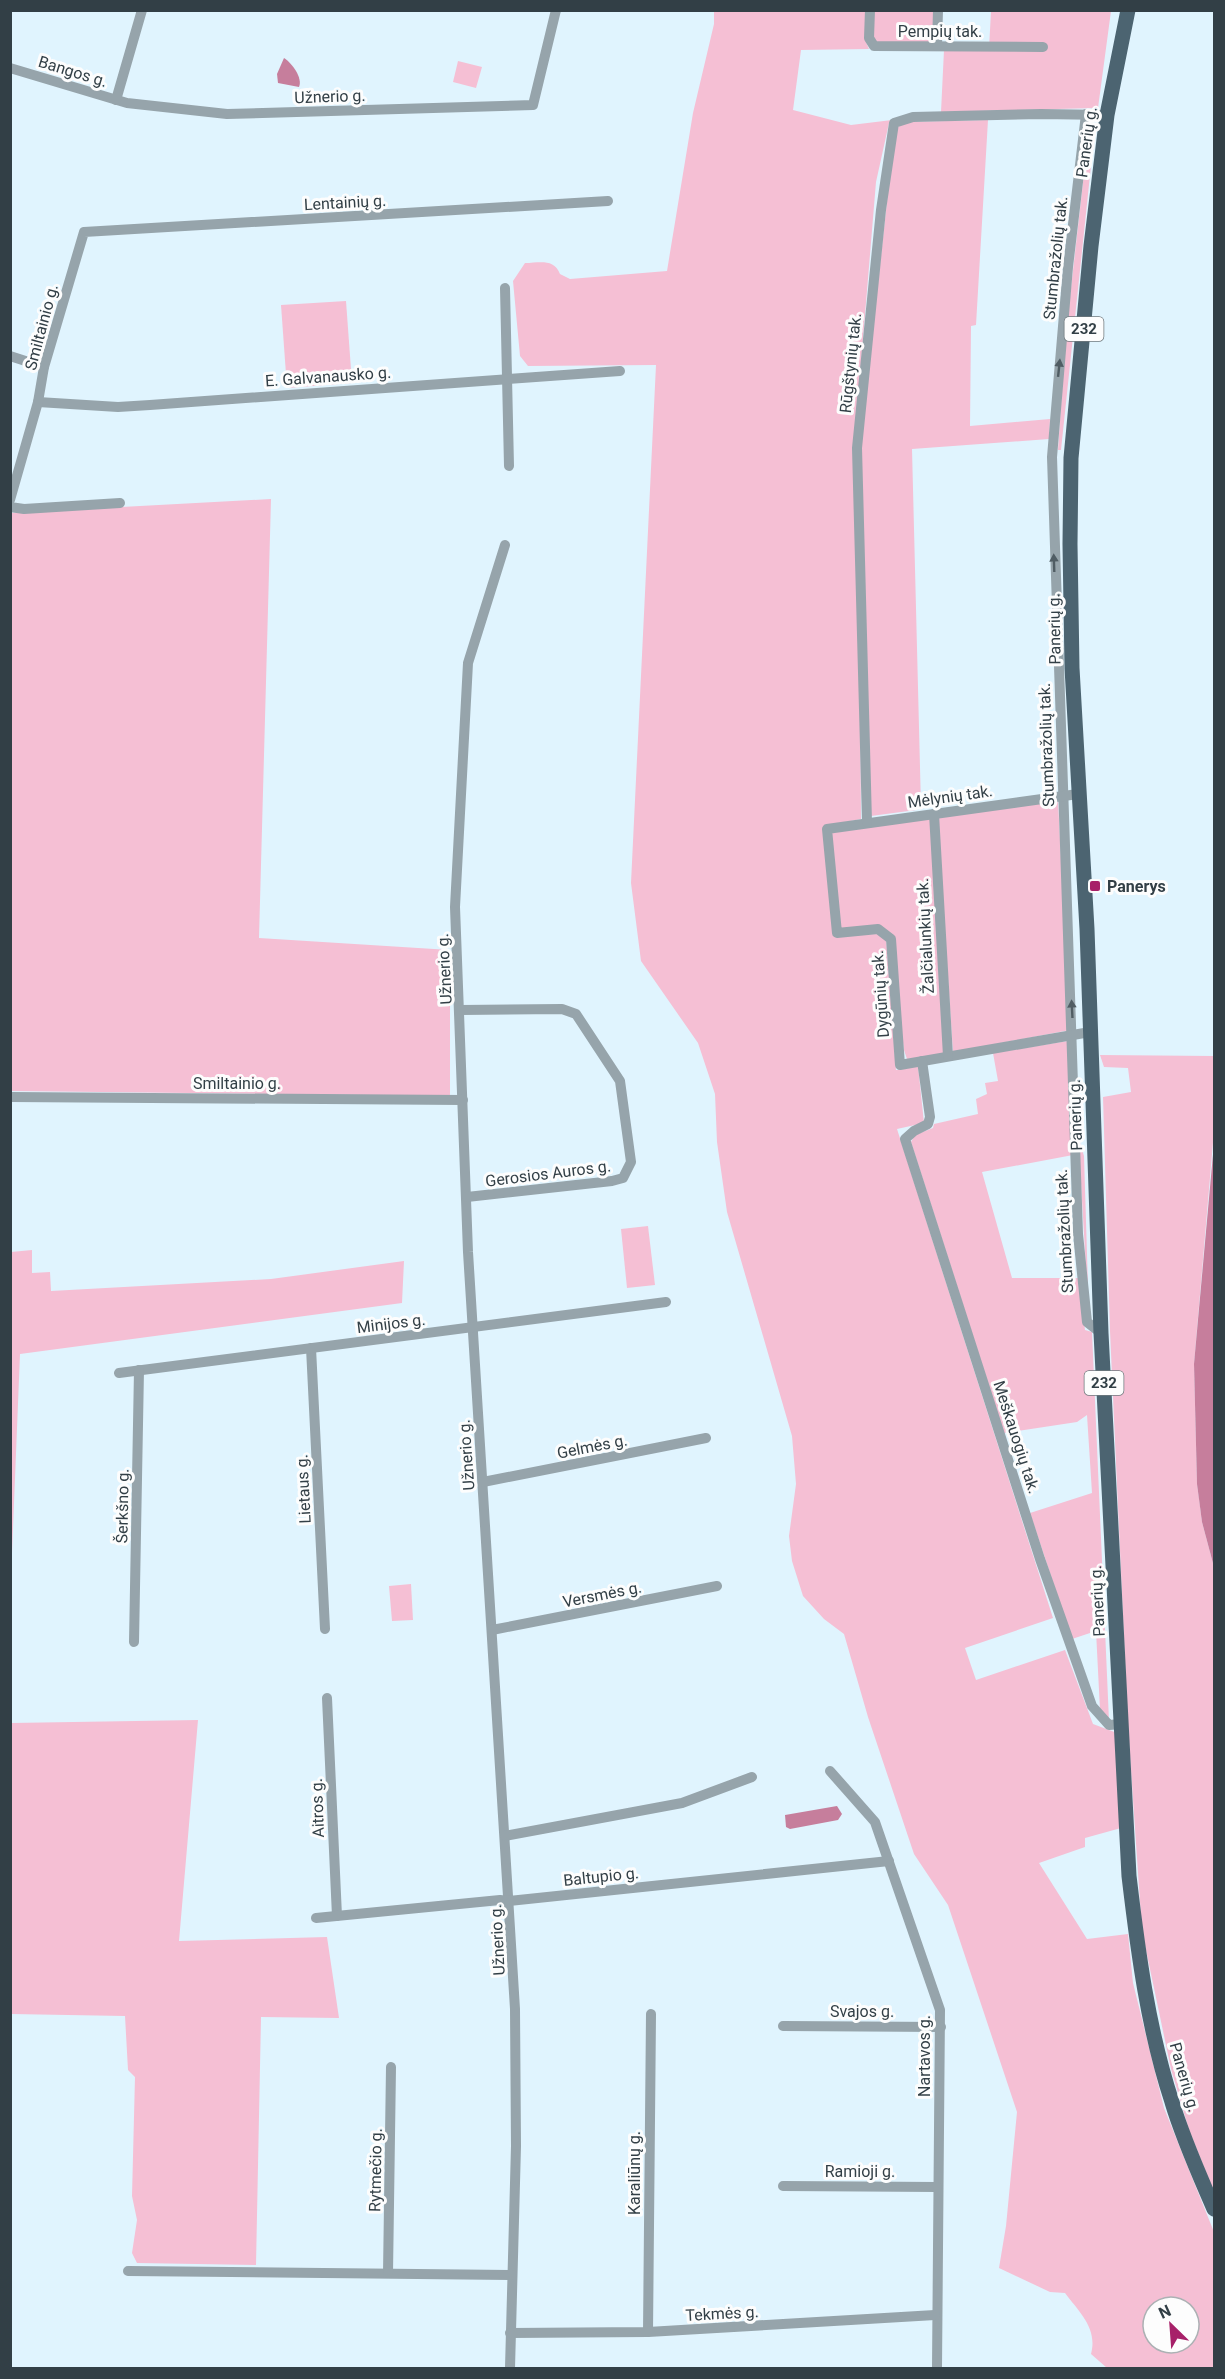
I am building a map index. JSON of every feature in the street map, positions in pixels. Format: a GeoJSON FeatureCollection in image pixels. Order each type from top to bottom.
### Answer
{"type":"FeatureCollection","features":[{"type":"Feature","properties":{"kind":"main road","name":"Panerių g."},"geometry":{"type":"LineString","coordinates":[[1128,10],[1107,115],[1091,246],[1071,458],[1070,795],[1087,929],[1101,1332],[1129,1876],[1138,1950],[1171,2101],[1215,2209]]}},
{"type":"Feature","properties":{"kind":"street"},"geometry":{"type":"LineString","coordinates":[[116,100],[142,10]]}},
{"type":"Feature","properties":{"kind":"street","name":"Užnerio g."},"geometry":{"type":"LineString","coordinates":[[127,103],[227,114],[533,105],[556,10]]}},
{"type":"Feature","properties":{"kind":"street","name":"Pempių tak."},"geometry":{"type":"LineString","coordinates":[[870,10],[869,38],[874,46],[1043,47]]}},
{"type":"Feature","properties":{"kind":"street"},"geometry":{"type":"LineString","coordinates":[[937,46],[938,10]]}},
{"type":"Feature","properties":{"kind":"street","name":"Bangos g."},"geometry":{"type":"LineString","coordinates":[[10,68],[127,103]]}},
{"type":"Feature","properties":{"kind":"street","name":"Stumbražolių tak."},"geometry":{"type":"LineString","coordinates":[[1086,114],[1068,267],[1052,457],[1070,795],[1076,1174],[1083,1302],[1087,1322],[1101,1332]]}},
{"type":"Feature","properties":{"kind":"street","name":"Rūgštynių tak."},"geometry":{"type":"LineString","coordinates":[[867,822],[857,448],[881,210],[894,123],[914,117],[1107,115]]}},
{"type":"Feature","properties":{"kind":"street","name":"Lentainių g."},"geometry":{"type":"LineString","coordinates":[[84,232],[608,201]]}},
{"type":"Feature","properties":{"kind":"street","name":"Smiltainio g."},"geometry":{"type":"LineString","coordinates":[[10,500],[38,402],[44,367],[84,232]]}},
{"type":"Feature","properties":{"kind":"street"},"geometry":{"type":"LineString","coordinates":[[505,288],[509,379],[509,466]]}},
{"type":"Feature","properties":{"kind":"street"},"geometry":{"type":"LineString","coordinates":[[10,356],[44,367]]}},
{"type":"Feature","properties":{"kind":"street","name":"E. Galvanausko g."},"geometry":{"type":"LineString","coordinates":[[38,402],[129,406],[620,371]]}},
{"type":"Feature","properties":{"kind":"street"},"geometry":{"type":"LineString","coordinates":[[10,507],[24,509],[120,502]]}},
{"type":"Feature","properties":{"kind":"street","name":"Užnerio g."},"geometry":{"type":"LineString","coordinates":[[504,545],[468,663],[455,908],[474,1328],[515,2020],[516,2146],[510,2368]]}},
{"type":"Feature","properties":{"kind":"street","name":"Mėlynių tak."},"geometry":{"type":"LineString","coordinates":[[827,829],[1070,795]]}},
{"type":"Feature","properties":{"kind":"street","name":"Žalčialunkių tak."},"geometry":{"type":"LineString","coordinates":[[934,814],[948,1056]]}},
{"type":"Feature","properties":{"kind":"street","name":"Dygūnių tak."},"geometry":{"type":"LineString","coordinates":[[827,829],[837,933],[878,929],[891,939],[900,1065],[922,1061]]}},
{"type":"Feature","properties":{"kind":"street","name":"Gerosios Auros g."},"geometry":{"type":"LineString","coordinates":[[461,1010],[562,1009],[576,1014],[620,1081],[631,1162],[623,1178],[612,1181],[467,1197]]}},
{"type":"Feature","properties":{"kind":"street"},"geometry":{"type":"LineString","coordinates":[[922,1061],[1074,1037],[1090,1032]]}},
{"type":"Feature","properties":{"kind":"street","name":"Meškauogių tak."},"geometry":{"type":"LineString","coordinates":[[922,1061],[930,1117],[928,1124],[905,1139],[1040,1559],[1092,1706],[1109,1725],[1121,1724]]}},
{"type":"Feature","properties":{"kind":"street","name":"Smiltainio g."},"geometry":{"type":"LineString","coordinates":[[10,1097],[463,1100]]}},
{"type":"Feature","properties":{"kind":"street","name":"Minijos g."},"geometry":{"type":"LineString","coordinates":[[119,1373],[666,1302]]}},
{"type":"Feature","properties":{"kind":"street","name":"Lietaus g."},"geometry":{"type":"LineString","coordinates":[[311,1348],[325,1629]]}},
{"type":"Feature","properties":{"kind":"street","name":"Šerkšno g."},"geometry":{"type":"LineString","coordinates":[[134,1642],[139,1370]]}},
{"type":"Feature","properties":{"kind":"street","name":"Gelmės g."},"geometry":{"type":"LineString","coordinates":[[483,1482],[706,1438]]}},
{"type":"Feature","properties":{"kind":"street","name":"Versmės g."},"geometry":{"type":"LineString","coordinates":[[492,1630],[717,1586]]}},
{"type":"Feature","properties":{"kind":"street","name":"Aitros g."},"geometry":{"type":"LineString","coordinates":[[327,1698],[337,1916]]}},
{"type":"Feature","properties":{"kind":"street","name":"Nartavos g."},"geometry":{"type":"LineString","coordinates":[[830,1771],[875,1822],[940,2010],[935,2315],[937,2368]]}},
{"type":"Feature","properties":{"kind":"street"},"geometry":{"type":"LineString","coordinates":[[505,1836],[682,1803],[752,1777]]}},
{"type":"Feature","properties":{"kind":"street","name":"Baltupio g."},"geometry":{"type":"LineString","coordinates":[[316,1918],[509,1901],[889,1861]]}},
{"type":"Feature","properties":{"kind":"street","name":"Karaliūnų g."},"geometry":{"type":"LineString","coordinates":[[648,2332],[651,2014]]}},
{"type":"Feature","properties":{"kind":"street","name":"Svajos g."},"geometry":{"type":"LineString","coordinates":[[783,2026],[941,2027]]}},
{"type":"Feature","properties":{"kind":"street","name":"Rytmečio g."},"geometry":{"type":"LineString","coordinates":[[388,2273],[391,2067]]}},
{"type":"Feature","properties":{"kind":"street","name":"Ramioji g."},"geometry":{"type":"LineString","coordinates":[[783,2186],[937,2187]]}},
{"type":"Feature","properties":{"kind":"street"},"geometry":{"type":"LineString","coordinates":[[128,2271],[512,2275]]}},
{"type":"Feature","properties":{"kind":"street","name":"Tekmės g."},"geometry":{"type":"LineString","coordinates":[[510,2333],[648,2332],[935,2315]]}},
{"type":"Feature","properties":{"kind":"shaded area"},"geometry":{"type":"Polygon","coordinates":[[[714,11],[866,11],[866,42],[869,49],[801,50],[793,110],[851,125],[892,120],[889,123],[876,182],[858,399],[861,819],[824,826],[833,935],[879,934],[886,937],[896,1070],[918,1066],[924,1123],[897,1129],[1053,1618],[965,1648],[976,1680],[1065,1650],[1093,1724],[1117,1733],[1121,1828],[1085,1838],[1085,1847],[1039,1863],[1087,1939],[1128,1934],[1133,1983],[1164,2108],[1214,2232],[1214,2368],[1107,2368],[1091,2354],[1090,2328],[1065,2293],[1050,2292],[999,2268],[1006,2226],[1017,2112],[948,1905],[914,1854],[868,1717],[844,1634],[824,1619],[803,1596],[792,1561],[789,1536],[796,1484],[792,1436],[727,1212],[717,1142],[715,1094],[698,1043],[641,961],[631,883],[656,365],[528,366],[520,356],[513,281],[525,263],[550,263],[560,274],[570,279],[667,271],[693,113],[714,24],[714,11]]]}},
{"type":"Feature","properties":{"kind":"shaded area"},"geometry":{"type":"Polygon","coordinates":[[[873,11],[935,11],[935,40],[875,44],[872,38],[873,11]]]}},
{"type":"Feature","properties":{"kind":"shaded area"},"geometry":{"type":"Polygon","coordinates":[[[991,11],[1111,11],[1098,108],[941,112],[944,50],[989,49],[991,11]]]}},
{"type":"Feature","properties":{"kind":"shaded area"},"geometry":{"type":"Polygon","coordinates":[[[284,58],[296,71],[299,87],[278,83],[277,74],[284,58]]]}},
{"type":"Feature","properties":{"kind":"shaded area"},"geometry":{"type":"Polygon","coordinates":[[[458,61],[482,67],[476,88],[453,82],[458,61]]]}},
{"type":"Feature","properties":{"kind":"shaded area"},"geometry":{"type":"Polygon","coordinates":[[[988,120],[976,325],[971,326],[970,426],[1050,419],[1049,439],[912,449],[921,807],[916,810],[871,816],[861,437],[895,129],[905,122],[988,120]]]}},
{"type":"Feature","properties":{"kind":"shaded area"},"geometry":{"type":"Polygon","coordinates":[[[1090,121],[1095,128],[1061,450],[1058,450],[1066,332],[1090,121]]]}},
{"type":"Feature","properties":{"kind":"shaded area"},"geometry":{"type":"Polygon","coordinates":[[[346,301],[352,383],[287,388],[281,305],[346,301]]]}},
{"type":"Feature","properties":{"kind":"shaded area"},"geometry":{"type":"Polygon","coordinates":[[[271,499],[259,938],[450,950],[450,1096],[11,1091],[10,513],[271,499]]]}},
{"type":"Feature","properties":{"kind":"shaded area"},"geometry":{"type":"Polygon","coordinates":[[[1058,801],[1070,1030],[953,1052],[937,816],[1058,801]]]}},
{"type":"Feature","properties":{"kind":"shaded area"},"geometry":{"type":"Polygon","coordinates":[[[932,816],[945,1052],[942,1055],[907,1059],[889,933],[840,929],[830,831],[932,816]]]}},
{"type":"Feature","properties":{"kind":"shaded area"},"geometry":{"type":"Polygon","coordinates":[[[1068,1041],[1073,1155],[982,1172],[1012,1278],[1079,1278],[1085,1330],[1092,1332],[1109,1721],[1100,1710],[1096,1631],[1072,1639],[1030,1513],[1092,1493],[1087,1415],[1077,1422],[1004,1433],[911,1142],[915,1135],[933,1128],[934,1124],[978,1114],[976,1099],[987,1094],[985,1083],[998,1081],[993,1053],[1068,1041]]]}},
{"type":"Feature","properties":{"kind":"shaded area"},"geometry":{"type":"Polygon","coordinates":[[[1100,1055],[1214,1056],[1214,1131],[1194,1364],[1197,1484],[1202,1522],[1214,1567],[1214,2192],[1189,2130],[1171,2069],[1142,1931],[1128,1726],[1110,1331],[1103,1097],[1131,1092],[1128,1068],[1104,1067],[1100,1055]]]}},
{"type":"Feature","properties":{"kind":"shaded area"},"geometry":{"type":"Polygon","coordinates":[[[1077,1133],[1084,1156],[1089,1319],[1079,1149],[1077,1133]]]}},
{"type":"Feature","properties":{"kind":"shaded area"},"geometry":{"type":"Polygon","coordinates":[[[1214,1143],[1214,1567],[1202,1522],[1197,1484],[1194,1364],[1214,1143]]]}},
{"type":"Feature","properties":{"kind":"shaded area"},"geometry":{"type":"Polygon","coordinates":[[[648,1226],[655,1285],[627,1288],[621,1229],[648,1226]]]}},
{"type":"Feature","properties":{"kind":"shaded area"},"geometry":{"type":"Polygon","coordinates":[[[32,1250],[32,1273],[50,1272],[51,1291],[271,1279],[404,1261],[402,1303],[20,1354],[11,1578],[11,1252],[32,1250]]]}},
{"type":"Feature","properties":{"kind":"shaded area"},"geometry":{"type":"Polygon","coordinates":[[[411,1584],[413,1620],[392,1621],[389,1586],[411,1584]]]}},
{"type":"Feature","properties":{"kind":"shaded area"},"geometry":{"type":"Polygon","coordinates":[[[198,1720],[179,1941],[327,1937],[339,2018],[261,2017],[256,2265],[137,2263],[132,2253],[137,2220],[132,2196],[135,2077],[128,2070],[125,2016],[11,2014],[11,1723],[198,1720]]]}},
{"type":"Feature","properties":{"kind":"shaded area"},"geometry":{"type":"Polygon","coordinates":[[[837,1806],[842,1814],[838,1820],[790,1829],[786,1827],[785,1815],[837,1806]]]}},
{"type":"Feature","properties":{"kind":"place","name":"Panerys"},"geometry":{"type":"Point","coordinates":[1095,886]}}]}
